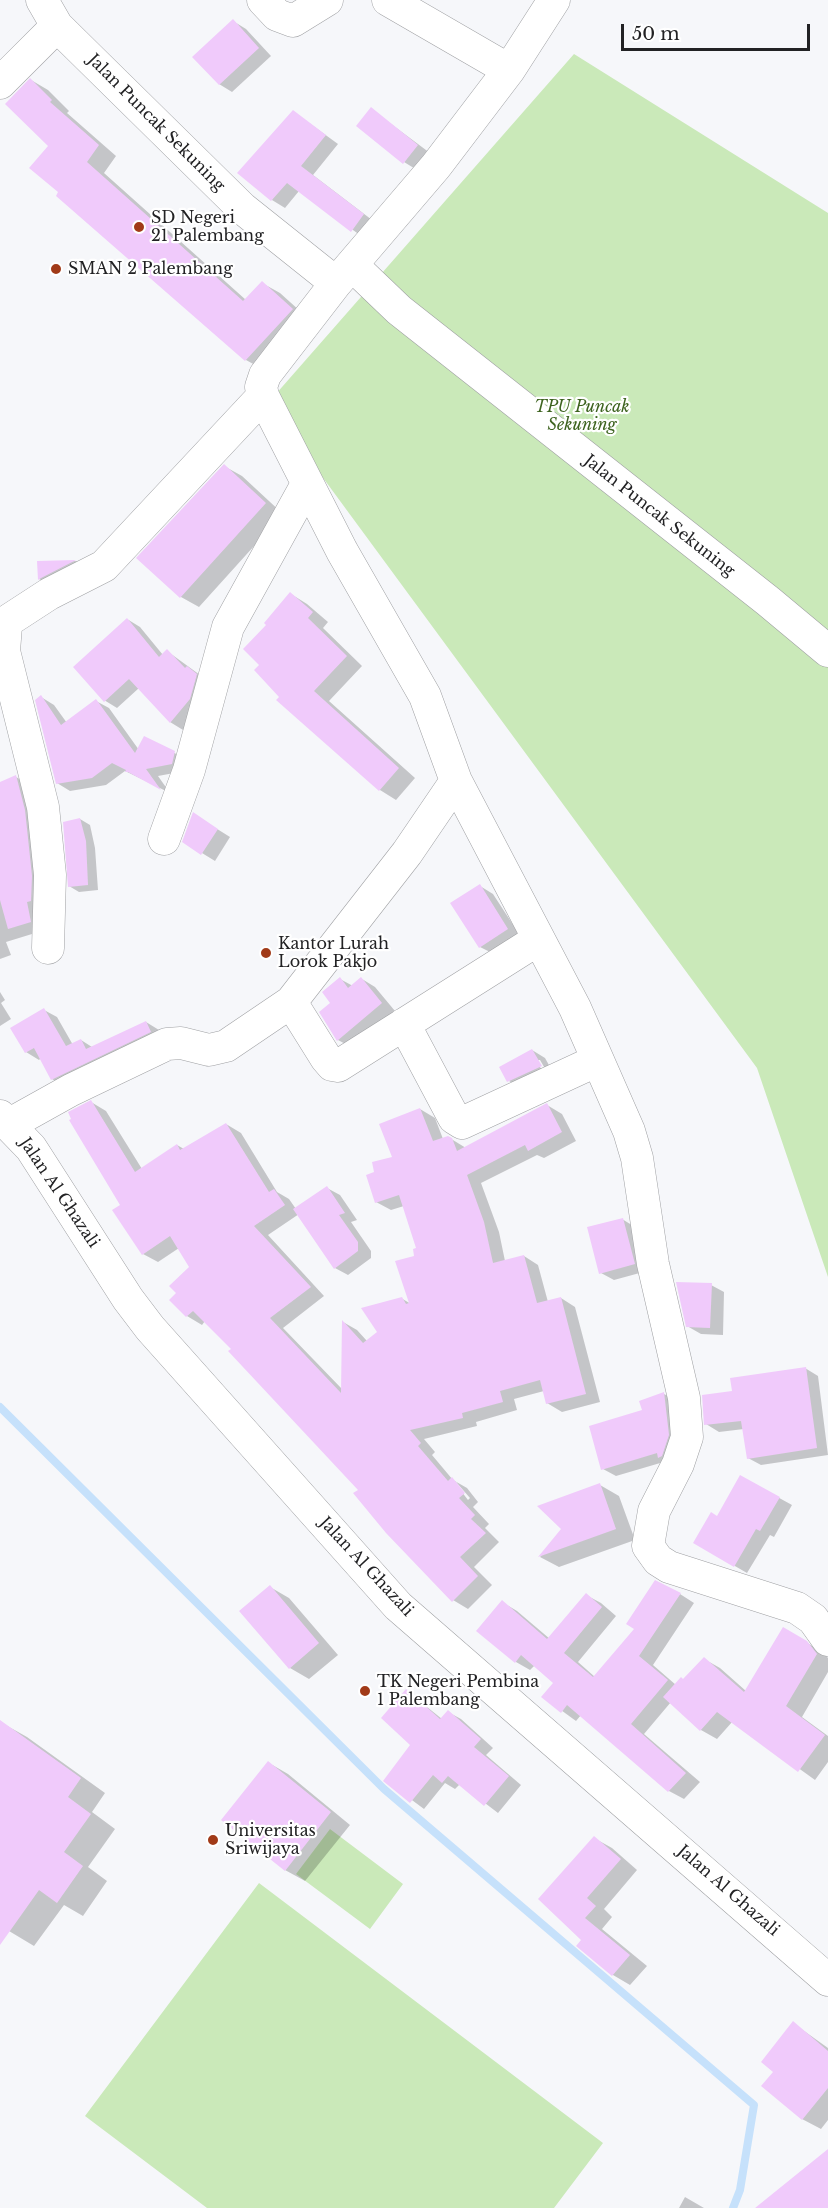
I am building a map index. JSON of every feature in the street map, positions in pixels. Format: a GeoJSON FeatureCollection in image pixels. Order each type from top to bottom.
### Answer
{"type":"FeatureCollection","features":[{"type":"Feature","properties":{"kind":"street"},"geometry":{"type":"LineString","coordinates":[[263,0],[277,15],[293,21],[327,0]]}},
{"type":"Feature","properties":{"kind":"street"},"geometry":{"type":"LineString","coordinates":[[388,0],[509,70]]}},
{"type":"Feature","properties":{"kind":"street"},"geometry":{"type":"LineString","coordinates":[[48,948],[50,874],[43,807],[8,708],[3,642],[9,620],[49,594],[104,566],[264,385],[344,274],[436,166],[509,70],[554,0]]}},
{"type":"Feature","properties":{"kind":"street"},"geometry":{"type":"LineString","coordinates":[[0,83],[50,13]]}},
{"type":"Feature","properties":{"kind":"street","name":"Jalan Puncak Sekuning"},"geometry":{"type":"LineString","coordinates":[[50,13],[242,208],[399,310],[768,601],[828,651]]}},
{"type":"Feature","properties":{"kind":"street"},"geometry":{"type":"LineString","coordinates":[[264,385],[307,484],[425,696],[456,781],[575,1008],[628,1131],[637,1158],[653,1264],[684,1398],[687,1437],[678,1464],[654,1511],[648,1546],[657,1560],[669,1567],[797,1608],[813,1618],[828,1640]]}},
{"type":"Feature","properties":{"kind":"street"},"geometry":{"type":"LineString","coordinates":[[164,839],[189,770],[228,627],[307,484]]}},
{"type":"Feature","properties":{"kind":"street"},"geometry":{"type":"LineString","coordinates":[[5,1120],[167,1044],[181,1042],[209,1050],[226,1046],[291,1002],[407,853],[456,781]]}},
{"type":"Feature","properties":{"kind":"street"},"geometry":{"type":"LineString","coordinates":[[291,1002],[326,1058],[334,1066],[539,939]]}},
{"type":"Feature","properties":{"kind":"street"},"geometry":{"type":"LineString","coordinates":[[404,1024],[454,1118],[462,1123],[596,1061]]}},
{"type":"Feature","properties":{"kind":"street","name":"Jalan Al Ghazali"},"geometry":{"type":"LineString","coordinates":[[5,1120],[48,1172],[128,1299],[150,1328],[398,1606],[828,1980]]}},
{"type":"Feature","properties":{"kind":"green space","name":"TPU Puncak Sekuning"},"geometry":{"type":"Polygon","coordinates":[[[574,54],[828,213],[828,1277],[757,1068],[268,403],[574,54]]]}},
{"type":"Feature","properties":{"kind":"green space"},"geometry":{"type":"Polygon","coordinates":[[[330,1829],[403,1884],[370,1929],[296,1874],[330,1829]]]}},
{"type":"Feature","properties":{"kind":"green space"},"geometry":{"type":"Polygon","coordinates":[[[259,1883],[603,2143],[554,2208],[207,2208],[85,2116],[259,1883]]]}},
{"type":"Feature","properties":{"kind":"building"},"geometry":{"type":"Polygon","coordinates":[[[233,19],[259,48],[219,85],[192,57],[233,19]]]}},
{"type":"Feature","properties":{"kind":"building"},"geometry":{"type":"Polygon","coordinates":[[[30,78],[52,100],[50,102],[99,145],[87,162],[243,301],[262,281],[293,309],[245,361],[56,196],[58,192],[29,168],[48,146],[5,104],[30,78]]]}},
{"type":"Feature","properties":{"kind":"building"},"geometry":{"type":"Polygon","coordinates":[[[371,107],[418,145],[403,164],[356,126],[371,107]]]}},
{"type":"Feature","properties":{"kind":"building"},"geometry":{"type":"Polygon","coordinates":[[[293,110],[326,135],[301,166],[364,214],[351,232],[287,183],[271,201],[237,173],[293,110]]]}},
{"type":"Feature","properties":{"kind":"building"},"geometry":{"type":"Polygon","coordinates":[[[224,464],[266,503],[180,598],[136,558],[224,464]]]}},
{"type":"Feature","properties":{"kind":"building"},"geometry":{"type":"Polygon","coordinates":[[[76,560],[41,578],[38,580],[37,561],[76,560]]]}},
{"type":"Feature","properties":{"kind":"building"},"geometry":{"type":"Polygon","coordinates":[[[290,592],[313,612],[308,618],[347,656],[314,691],[399,768],[379,791],[276,700],[279,697],[254,670],[259,665],[243,649],[266,625],[264,623],[290,592]]]}},
{"type":"Feature","properties":{"kind":"building"},"geometry":{"type":"Polygon","coordinates":[[[127,618],[159,657],[167,649],[185,668],[187,666],[197,674],[190,699],[170,723],[129,679],[104,702],[73,667],[127,618]]]}},
{"type":"Feature","properties":{"kind":"building"},"geometry":{"type":"Polygon","coordinates":[[[41,695],[61,725],[96,699],[135,753],[144,736],[175,751],[172,764],[146,769],[161,790],[112,763],[92,778],[56,784],[35,700],[41,695]]]}},
{"type":"Feature","properties":{"kind":"building"},"geometry":{"type":"Polygon","coordinates":[[[16,775],[25,810],[32,876],[31,901],[27,902],[31,922],[8,929],[0,900],[0,782],[16,775]]]}},
{"type":"Feature","properties":{"kind":"building"},"geometry":{"type":"Polygon","coordinates":[[[193,812],[218,829],[201,855],[182,842],[193,812]]]}},
{"type":"Feature","properties":{"kind":"building"},"geometry":{"type":"Polygon","coordinates":[[[80,818],[86,841],[88,885],[68,887],[63,822],[80,818]]]}},
{"type":"Feature","properties":{"kind":"building"},"geometry":{"type":"Polygon","coordinates":[[[480,884],[508,929],[479,948],[450,903],[480,884]]]}},
{"type":"Feature","properties":{"kind":"building"},"geometry":{"type":"Polygon","coordinates":[[[340,977],[348,988],[361,977],[382,1003],[337,1041],[319,1012],[330,1003],[322,992],[340,977]]]}},
{"type":"Feature","properties":{"kind":"building"},"geometry":{"type":"Polygon","coordinates":[[[44,1008],[66,1046],[81,1039],[86,1049],[146,1021],[151,1032],[51,1080],[34,1048],[25,1053],[10,1028],[44,1008]]]}},
{"type":"Feature","properties":{"kind":"building"},"geometry":{"type":"Polygon","coordinates":[[[532,1049],[542,1066],[507,1082],[499,1067],[532,1049]]]}},
{"type":"Feature","properties":{"kind":"building"},"geometry":{"type":"Polygon","coordinates":[[[91,1100],[135,1172],[177,1144],[180,1150],[226,1123],[269,1192],[274,1189],[285,1205],[254,1226],[311,1287],[270,1318],[341,1393],[342,1320],[363,1343],[377,1332],[361,1308],[402,1297],[406,1304],[409,1303],[395,1261],[414,1256],[413,1249],[416,1248],[399,1195],[375,1203],[366,1175],[374,1172],[372,1162],[392,1157],[379,1124],[420,1108],[433,1141],[448,1136],[452,1138],[457,1151],[547,1103],[562,1132],[528,1151],[525,1145],[467,1175],[484,1222],[493,1263],[524,1255],[537,1303],[561,1297],[586,1394],[546,1404],[540,1380],[500,1391],[503,1402],[462,1413],[463,1418],[410,1430],[421,1443],[418,1446],[448,1481],[452,1477],[465,1493],[459,1498],[475,1515],[471,1519],[486,1533],[460,1557],[478,1576],[452,1602],[386,1533],[353,1493],[358,1490],[228,1351],[231,1349],[193,1311],[186,1317],[169,1300],[176,1293],[169,1286],[189,1267],[170,1236],[142,1255],[112,1210],[120,1205],[69,1120],[71,1119],[68,1112],[91,1100]]]}},
{"type":"Feature","properties":{"kind":"building"},"geometry":{"type":"Polygon","coordinates":[[[327,1186],[345,1213],[339,1215],[358,1242],[358,1251],[334,1269],[293,1209],[327,1186]]]}},
{"type":"Feature","properties":{"kind":"building"},"geometry":{"type":"Polygon","coordinates":[[[623,1218],[635,1264],[599,1274],[587,1227],[623,1218]]]}},
{"type":"Feature","properties":{"kind":"building"},"geometry":{"type":"Polygon","coordinates":[[[676,1282],[712,1283],[710,1328],[686,1327],[676,1282]]]}},
{"type":"Feature","properties":{"kind":"building"},"geometry":{"type":"Polygon","coordinates":[[[806,1367],[817,1448],[747,1459],[741,1421],[704,1425],[702,1395],[732,1391],[730,1378],[806,1367]]]}},
{"type":"Feature","properties":{"kind":"building"},"geometry":{"type":"Polygon","coordinates":[[[664,1392],[669,1435],[662,1456],[658,1458],[657,1453],[601,1470],[589,1426],[642,1410],[639,1401],[664,1392]]]}},
{"type":"Feature","properties":{"kind":"building"},"geometry":{"type":"Polygon","coordinates":[[[740,1475],[780,1497],[760,1531],[756,1529],[734,1567],[693,1543],[711,1512],[717,1516],[740,1475]]]}},
{"type":"Feature","properties":{"kind":"building"},"geometry":{"type":"Polygon","coordinates":[[[600,1483],[616,1529],[538,1557],[561,1529],[537,1506],[600,1483]]]}},
{"type":"Feature","properties":{"kind":"building"},"geometry":{"type":"Polygon","coordinates":[[[655,1580],[681,1593],[639,1656],[668,1680],[631,1724],[686,1773],[668,1792],[567,1705],[561,1713],[541,1697],[553,1683],[521,1655],[515,1663],[476,1631],[502,1600],[547,1639],[586,1593],[602,1607],[564,1653],[593,1677],[634,1629],[626,1624],[655,1580]]]}},
{"type":"Feature","properties":{"kind":"building"},"geometry":{"type":"Polygon","coordinates":[[[270,1585],[319,1643],[289,1669],[239,1611],[270,1585]]]}},
{"type":"Feature","properties":{"kind":"building"},"geometry":{"type":"Polygon","coordinates":[[[783,1627],[807,1641],[817,1654],[786,1706],[825,1735],[798,1772],[717,1712],[700,1731],[663,1697],[704,1657],[744,1692],[783,1627]]]}},
{"type":"Feature","properties":{"kind":"building"},"geometry":{"type":"Polygon","coordinates":[[[406,1689],[440,1719],[448,1710],[481,1739],[474,1747],[509,1776],[484,1806],[448,1776],[442,1783],[433,1775],[410,1803],[383,1781],[410,1745],[381,1718],[406,1689]]]}},
{"type":"Feature","properties":{"kind":"building"},"geometry":{"type":"Polygon","coordinates":[[[0,1720],[81,1778],[68,1797],[91,1814],[64,1852],[83,1866],[57,1903],[39,1890],[0,1945],[0,1720]]]}},
{"type":"Feature","properties":{"kind":"building"},"geometry":{"type":"Polygon","coordinates":[[[268,1761],[331,1812],[285,1871],[221,1820],[268,1761]]]}},
{"type":"Feature","properties":{"kind":"building"},"geometry":{"type":"Polygon","coordinates":[[[594,1836],[621,1859],[587,1898],[596,1906],[585,1918],[630,1955],[612,1976],[576,1946],[581,1940],[538,1899],[594,1836]]]}},
{"type":"Feature","properties":{"kind":"building"},"geometry":{"type":"Polygon","coordinates":[[[793,2021],[828,2051],[828,2088],[802,2120],[761,2086],[773,2072],[761,2062],[793,2021]]]}},
{"type":"Feature","properties":{"kind":"building"},"geometry":{"type":"Polygon","coordinates":[[[828,2149],[828,2208],[755,2208],[828,2149]]]}},
{"type":"Feature","properties":{"kind":"waterway"},"geometry":{"type":"LineString","coordinates":[[0,1407],[384,1789],[754,2105],[740,2190],[733,2208]]}},
{"type":"Feature","properties":{"kind":"place","name":"SD Negeri 21 Palembang"},"geometry":{"type":"Point","coordinates":[139,227]}},
{"type":"Feature","properties":{"kind":"place","name":"SMAN 2 Palembang"},"geometry":{"type":"Point","coordinates":[56,269]}},
{"type":"Feature","properties":{"kind":"place","name":"Kantor Lurah Lorok Pakjo"},"geometry":{"type":"Point","coordinates":[266,953]}},
{"type":"Feature","properties":{"kind":"place","name":"TK Negeri Pembina 1 Palembang"},"geometry":{"type":"Point","coordinates":[365,1691]}},
{"type":"Feature","properties":{"kind":"place","name":"Universitas Sriwijaya"},"geometry":{"type":"Point","coordinates":[213,1840]}}]}
